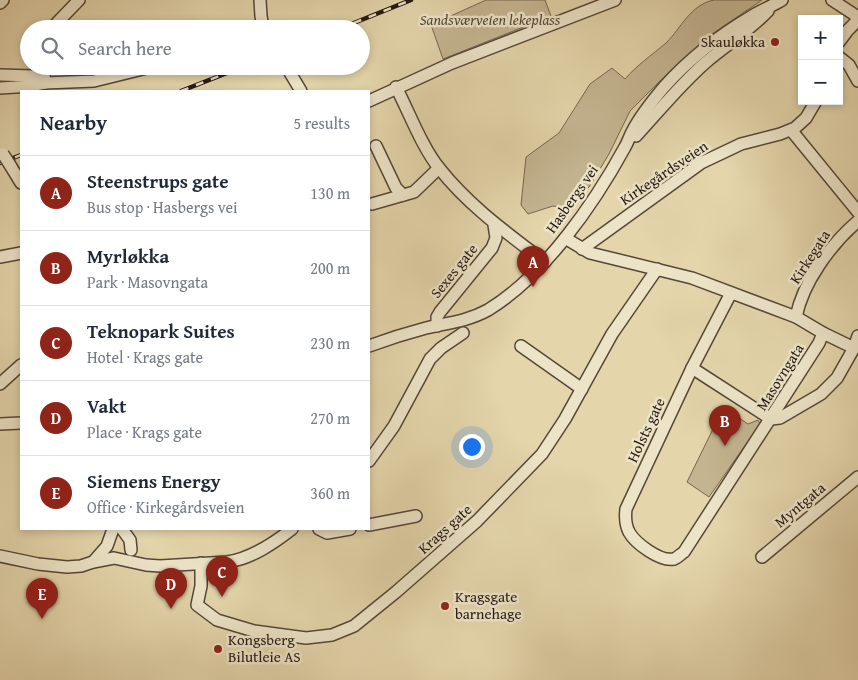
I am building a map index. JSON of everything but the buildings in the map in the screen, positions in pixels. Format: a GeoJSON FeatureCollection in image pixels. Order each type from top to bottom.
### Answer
{"type":"FeatureCollection","features":[{"type":"Feature","properties":{"kind":"street"},"geometry":{"type":"LineString","coordinates":[[0,3],[3,0]]}},
{"type":"Feature","properties":{"kind":"street"},"geometry":{"type":"LineString","coordinates":[[60,20],[79,0]]}},
{"type":"Feature","properties":{"kind":"street"},"geometry":{"type":"LineString","coordinates":[[260,0],[262,20]]}},
{"type":"Feature","properties":{"kind":"street"},"geometry":{"type":"LineString","coordinates":[[370,100],[452,63],[615,0]]}},
{"type":"Feature","properties":{"kind":"street"},"geometry":{"type":"LineString","coordinates":[[832,0],[858,19],[843,37]]}},
{"type":"Feature","properties":{"kind":"street","name":"Hasbergs vei"},"geometry":{"type":"LineString","coordinates":[[437,326],[465,320],[486,310],[511,294],[545,262],[592,199],[626,146],[689,78],[713,56],[758,22],[777,3]]}},
{"type":"Feature","properties":{"kind":"street"},"geometry":{"type":"LineString","coordinates":[[842,60],[849,66],[858,81]]}},
{"type":"Feature","properties":{"kind":"street"},"geometry":{"type":"LineString","coordinates":[[0,75],[33,76],[45,83]]}},
{"type":"Feature","properties":{"kind":"street"},"geometry":{"type":"LineString","coordinates":[[44,75],[45,83]]}},
{"type":"Feature","properties":{"kind":"street"},"geometry":{"type":"LineString","coordinates":[[0,88],[32,86],[45,83],[94,81],[118,75]]}},
{"type":"Feature","properties":{"kind":"street"},"geometry":{"type":"LineString","coordinates":[[291,75],[300,90]]}},
{"type":"Feature","properties":{"kind":"street"},"geometry":{"type":"LineString","coordinates":[[396,87],[439,168],[470,202],[494,224],[545,262]]}},
{"type":"Feature","properties":{"kind":"street","name":"Kirkegårdsveien"},"geometry":{"type":"LineString","coordinates":[[582,249],[701,163],[741,144],[790,130],[806,118],[814,105]]}},
{"type":"Feature","properties":{"kind":"street"},"geometry":{"type":"LineString","coordinates":[[790,130],[858,212]]}},
{"type":"Feature","properties":{"kind":"street"},"geometry":{"type":"LineString","coordinates":[[376,146],[396,188],[403,195]]}},
{"type":"Feature","properties":{"kind":"street"},"geometry":{"type":"LineString","coordinates":[[1,152],[20,181]]}},
{"type":"Feature","properties":{"kind":"street"},"geometry":{"type":"LineString","coordinates":[[372,204],[414,192],[439,168]]}},
{"type":"Feature","properties":{"kind":"street","name":"Kirkegata"},"geometry":{"type":"LineString","coordinates":[[796,316],[799,303],[811,279],[843,234],[858,221]]}},
{"type":"Feature","properties":{"kind":"street","name":"Sexes gate"},"geometry":{"type":"LineString","coordinates":[[437,326],[438,314],[492,248],[496,238],[494,224]]}},
{"type":"Feature","properties":{"kind":"street"},"geometry":{"type":"LineString","coordinates":[[564,238],[582,249],[598,255],[692,278],[796,316],[823,333],[854,348]]}},
{"type":"Feature","properties":{"kind":"street"},"geometry":{"type":"LineString","coordinates":[[0,257],[20,253]]}},
{"type":"Feature","properties":{"kind":"street","name":"Krags gate"},"geometry":{"type":"LineString","coordinates":[[201,563],[201,586],[197,605],[217,620],[254,631],[306,638],[332,635],[354,626],[396,592],[494,505],[542,454],[565,419],[612,334],[657,269]]}},
{"type":"Feature","properties":{"kind":"street","name":"Holsts gate"},"geometry":{"type":"LineString","coordinates":[[676,559],[663,559],[638,544],[629,532],[625,520],[626,508],[692,368],[731,293]]}},
{"type":"Feature","properties":{"kind":"street"},"geometry":{"type":"LineString","coordinates":[[370,346],[437,326]]}},
{"type":"Feature","properties":{"kind":"street"},"geometry":{"type":"LineString","coordinates":[[370,460],[394,426],[430,359],[441,348],[463,332]]}},
{"type":"Feature","properties":{"kind":"street","name":"Masovngata"},"geometry":{"type":"LineString","coordinates":[[676,559],[684,552],[771,419],[819,343],[823,333]]}},
{"type":"Feature","properties":{"kind":"street"},"geometry":{"type":"LineString","coordinates":[[692,368],[771,419],[780,418],[821,394],[837,378],[854,348],[858,336]]}},
{"type":"Feature","properties":{"kind":"street"},"geometry":{"type":"LineString","coordinates":[[521,346],[582,389]]}},
{"type":"Feature","properties":{"kind":"street"},"geometry":{"type":"LineString","coordinates":[[0,384],[20,366]]}},
{"type":"Feature","properties":{"kind":"street"},"geometry":{"type":"LineString","coordinates":[[0,424],[20,423]]}},
{"type":"Feature","properties":{"kind":"street","name":"Myntgata"},"geometry":{"type":"LineString","coordinates":[[762,557],[858,477]]}},
{"type":"Feature","properties":{"kind":"street"},"geometry":{"type":"LineString","coordinates":[[370,525],[416,516]]}},
{"type":"Feature","properties":{"kind":"street"},"geometry":{"type":"LineString","coordinates":[[110,537],[108,553],[118,559],[146,565],[201,563],[235,561],[244,558],[274,542],[291,530]]}},
{"type":"Feature","properties":{"kind":"street"},"geometry":{"type":"LineString","coordinates":[[321,530],[327,533],[344,530]]}},
{"type":"Feature","properties":{"kind":"street"},"geometry":{"type":"LineString","coordinates":[[0,556],[58,567],[81,566],[93,562],[118,559],[128,556],[131,550],[130,540],[124,532],[110,537],[93,562]]}},
{"type":"Feature","properties":{"kind":"street"},"geometry":{"type":"LineString","coordinates":[[131,550],[146,565]]}},
{"type":"Feature","properties":{"kind":"green space","name":"Sandsværveien lekeplass"},"geometry":{"type":"Polygon","coordinates":[[[486,0],[545,0],[551,16],[443,59],[431,25],[486,0]]]}},
{"type":"Feature","properties":{"kind":"green space"},"geometry":{"type":"Polygon","coordinates":[[[714,0],[762,0],[709,36],[630,111],[609,154],[589,187],[568,208],[553,206],[528,214],[521,205],[526,157],[559,133],[590,84],[612,68],[625,79],[672,37],[692,12],[714,0]]]}},
{"type":"Feature","properties":{"kind":"green space"},"geometry":{"type":"Polygon","coordinates":[[[721,406],[748,424],[758,420],[760,424],[709,497],[687,482],[713,429],[721,406]]]}},
{"type":"Feature","properties":{"kind":"railway"},"geometry":{"type":"LineString","coordinates":[[361,20],[411,0]]}},
{"type":"Feature","properties":{"kind":"railway"},"geometry":{"type":"LineString","coordinates":[[184,90],[222,75]]}},
{"type":"Feature","properties":{"kind":"railway"},"geometry":{"type":"LineString","coordinates":[[0,163],[20,155]]}},
{"type":"Feature","properties":{"kind":"place","name":"Skauløkka"},"geometry":{"type":"Point","coordinates":[775,42]}},
{"type":"Feature","properties":{"kind":"place","name":"Steenstrups gate"},"geometry":{"type":"Point","coordinates":[533,287]}},
{"type":"Feature","properties":{"kind":"place","name":"Myrløkka"},"geometry":{"type":"Point","coordinates":[725,446]}},
{"type":"Feature","properties":{"kind":"place","name":"Teknopark Suites"},"geometry":{"type":"Point","coordinates":[222,597]}},
{"type":"Feature","properties":{"kind":"place","name":"Kragsgate barnehage"},"geometry":{"type":"Point","coordinates":[445,606]}},
{"type":"Feature","properties":{"kind":"place","name":"Vakt"},"geometry":{"type":"Point","coordinates":[171,609]}},
{"type":"Feature","properties":{"kind":"place","name":"Siemens Energy"},"geometry":{"type":"Point","coordinates":[42,619]}},
{"type":"Feature","properties":{"kind":"place","name":"Kongsberg Bilutleie AS"},"geometry":{"type":"Point","coordinates":[218,649]}}]}
